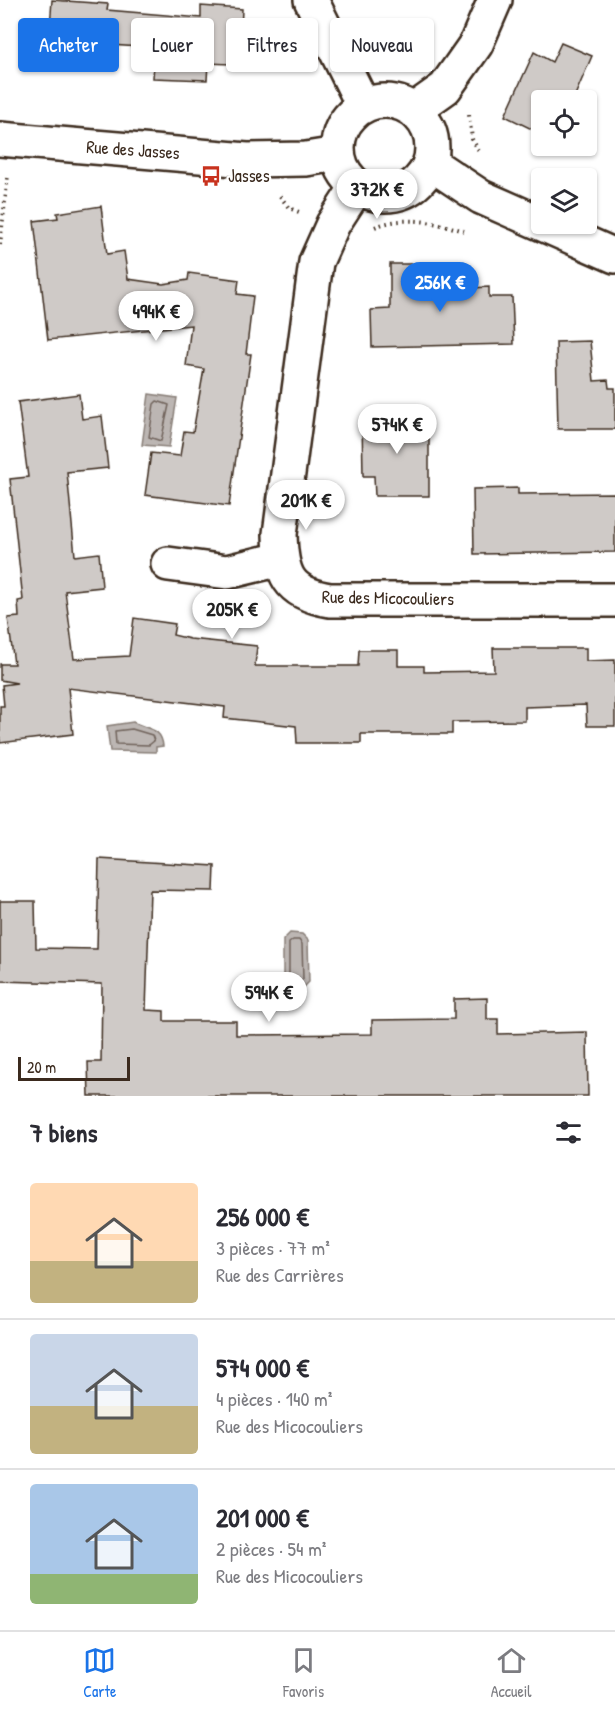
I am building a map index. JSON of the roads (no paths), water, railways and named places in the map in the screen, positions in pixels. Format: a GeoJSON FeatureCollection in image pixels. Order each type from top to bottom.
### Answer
{"type":"FeatureCollection","features":[{"type":"Feature","properties":{"kind":"street"},"geometry":{"type":"LineString","coordinates":[[311,0],[363,105]]}},
{"type":"Feature","properties":{"kind":"street"},"geometry":{"type":"LineString","coordinates":[[414,110],[445,88],[476,44],[495,0]]}},
{"type":"Feature","properties":{"kind":"street"},"geometry":{"type":"LineString","coordinates":[[389,100],[403,103],[414,110],[430,134],[430,163],[416,184],[399,192],[380,195],[357,187],[344,172],[337,154],[342,126],[363,105],[376,101],[389,100]]}},
{"type":"Feature","properties":{"kind":"street","name":"Rue des Jasses"},"geometry":{"type":"LineString","coordinates":[[5,140],[247,160],[306,159],[337,154]]}},
{"type":"Feature","properties":{"kind":"street"},"geometry":{"type":"LineString","coordinates":[[430,163],[481,197],[615,256]]}},
{"type":"Feature","properties":{"kind":"street","name":"Rue des Micocouliers"},"geometry":{"type":"LineString","coordinates":[[357,187],[333,224],[316,262],[280,534],[281,559],[290,584],[309,597],[330,600],[615,600]]}},
{"type":"Feature","properties":{"kind":"street"},"geometry":{"type":"LineString","coordinates":[[168,564],[227,572],[281,559]]}},
{"type":"Feature","properties":{"kind":"water"},"geometry":{"type":"Polygon","coordinates":[[[149,394],[177,398],[169,447],[142,445],[149,394]]]}},
{"type":"Feature","properties":{"kind":"water"},"geometry":{"type":"Polygon","coordinates":[[[133,722],[157,732],[163,746],[156,747],[156,752],[110,751],[107,726],[133,722]]]}},
{"type":"Feature","properties":{"kind":"water"},"geometry":{"type":"Polygon","coordinates":[[[290,933],[302,934],[308,940],[309,982],[302,989],[290,989],[283,982],[283,940],[290,933]]]}},
{"type":"Feature","properties":{"kind":"place","name":"Jasses"},"geometry":{"type":"Point","coordinates":[211,176]}}]}
